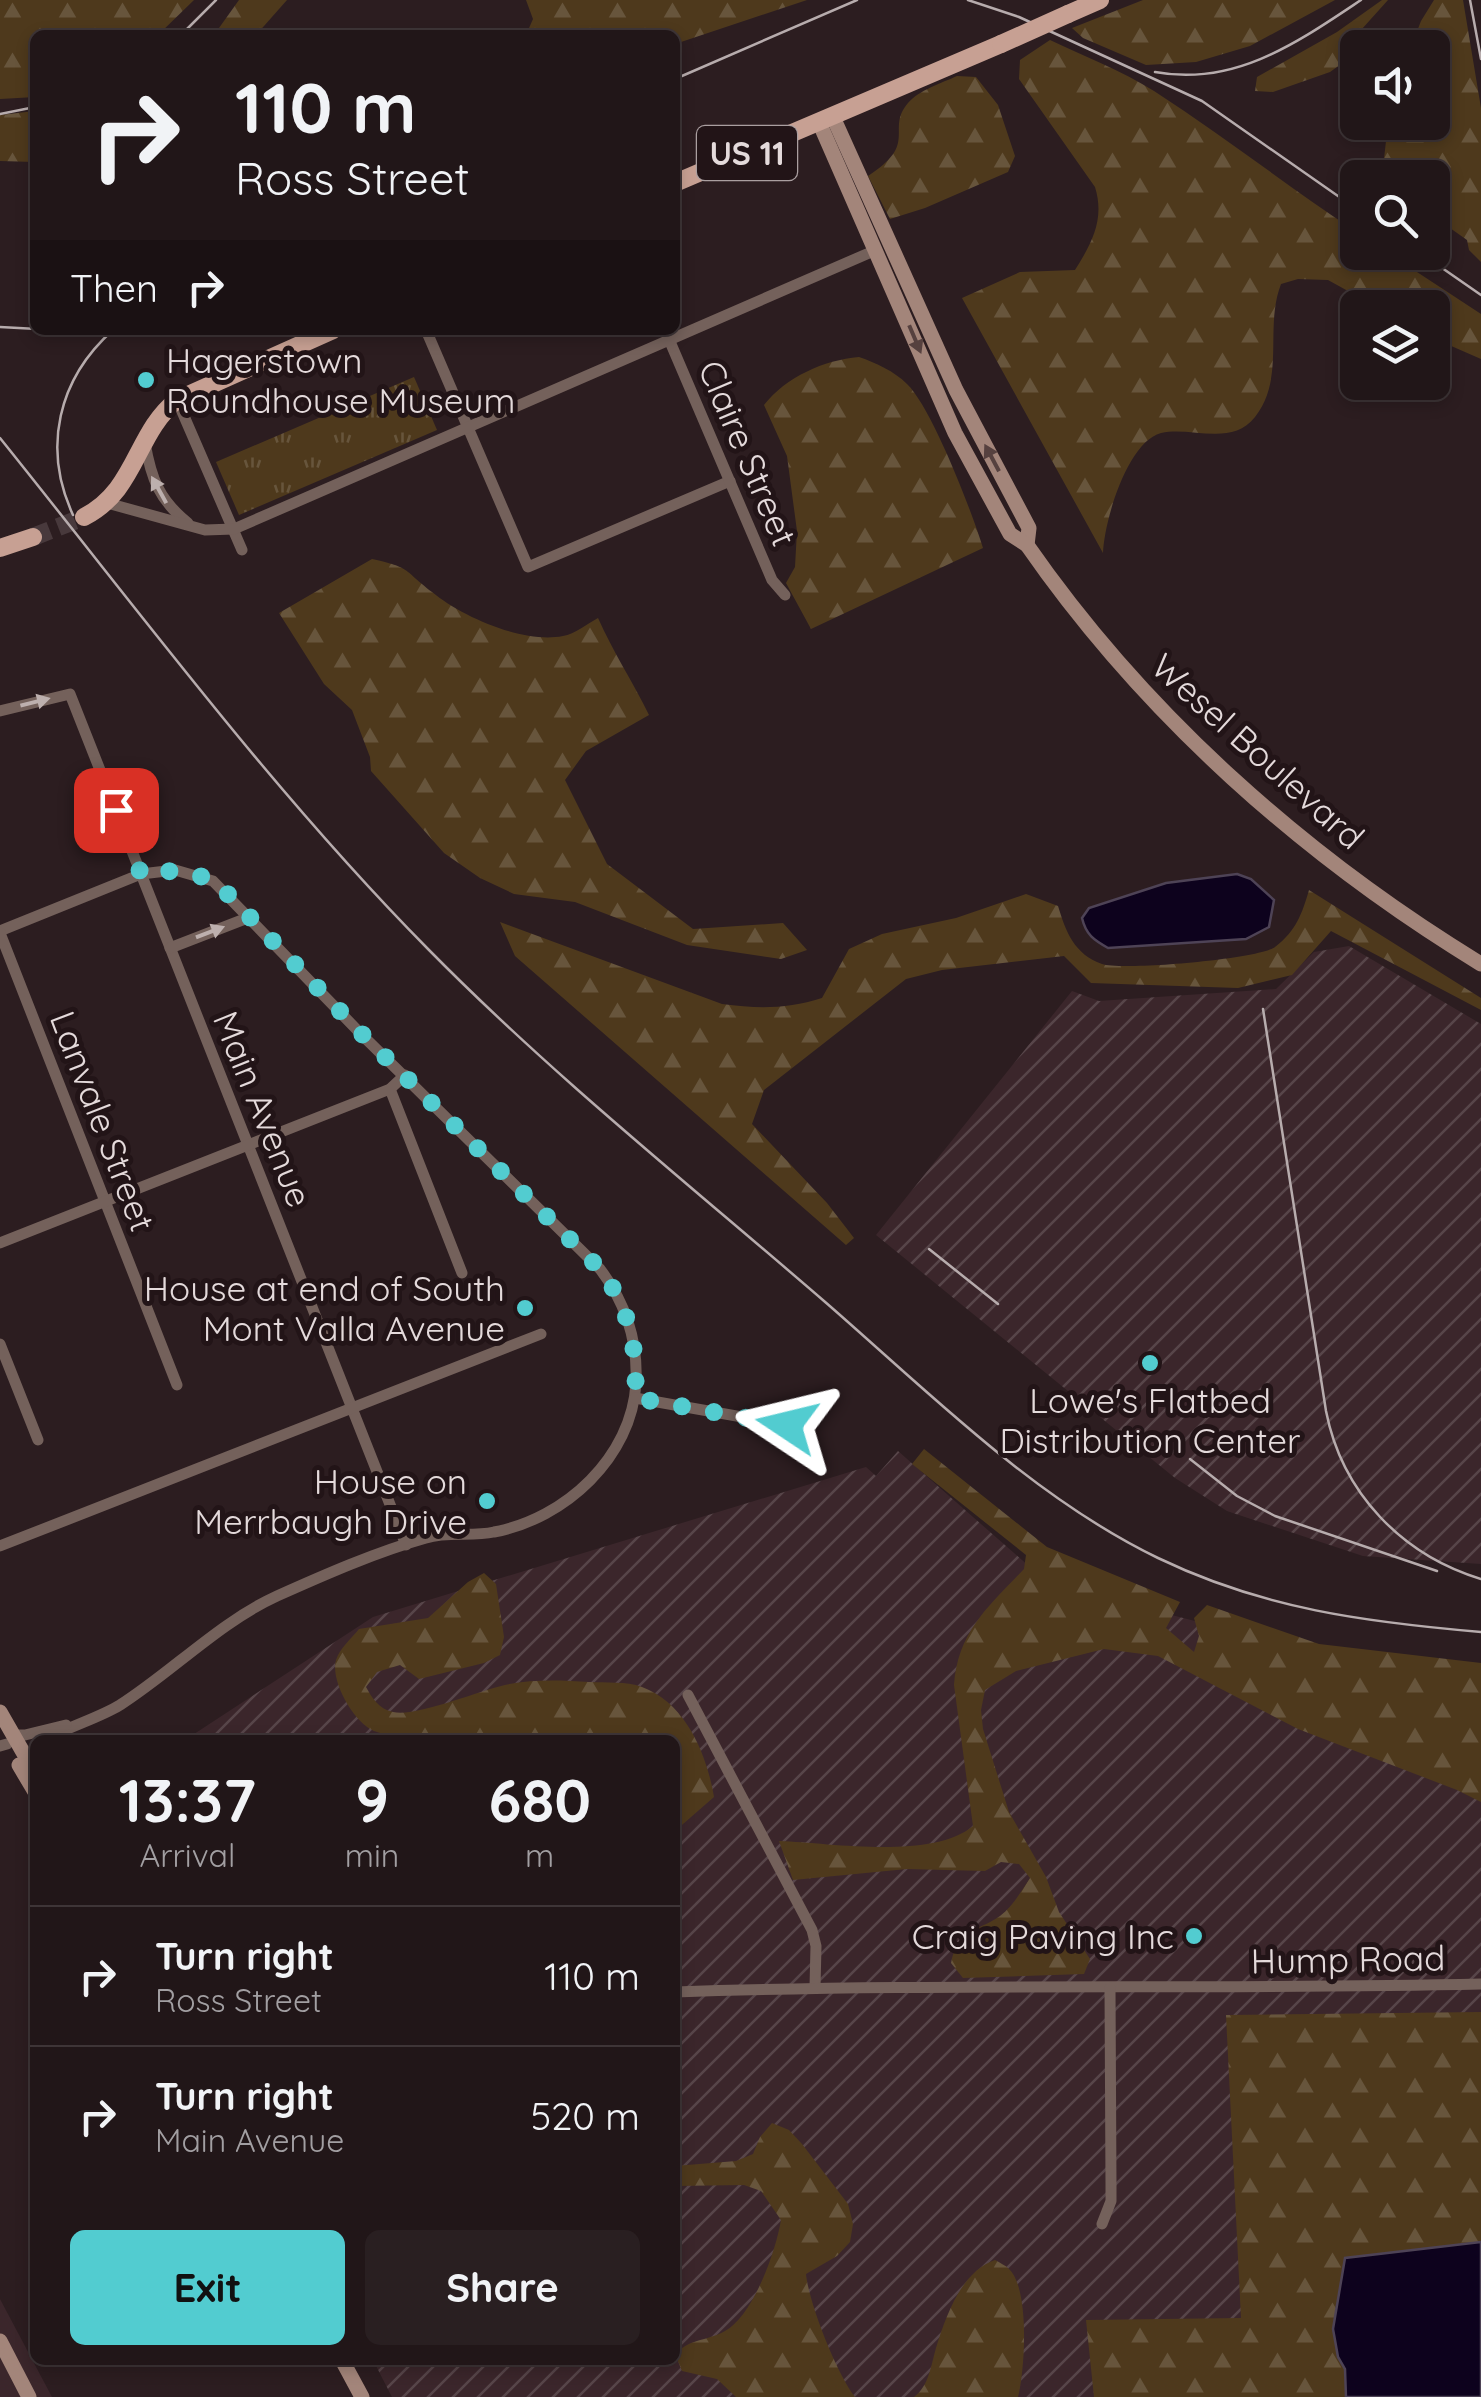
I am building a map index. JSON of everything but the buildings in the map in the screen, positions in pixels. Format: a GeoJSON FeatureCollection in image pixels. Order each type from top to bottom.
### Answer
{"type":"FeatureCollection","features":[{"type":"Feature","properties":{"kind":"main road","name":"US 11"},"geometry":{"type":"LineString","coordinates":[[680,181],[1100,0]]}},
{"type":"Feature","properties":{"kind":"main road","name":"Wesel Boulevard"},"geometry":{"type":"LineString","coordinates":[[826,120],[876,250],[955,433],[1010,534],[1027,546],[1142,691],[1178,726],[1337,866],[1387,904],[1481,964]]}},
{"type":"Feature","properties":{"kind":"main road","name":"Wesel Boulevard"},"geometry":{"type":"LineString","coordinates":[[826,120],[950,375],[1030,528],[1027,546]]}},
{"type":"Feature","properties":{"kind":"main road"},"geometry":{"type":"LineString","coordinates":[[84,517],[119,491],[166,409],[177,400],[322,335]]}},
{"type":"Feature","properties":{"kind":"main road"},"geometry":{"type":"LineString","coordinates":[[0,548],[34,537]]}},
{"type":"Feature","properties":{"kind":"main road"},"geometry":{"type":"LineString","coordinates":[[0,1712],[5,1739],[30,1783]]}},
{"type":"Feature","properties":{"kind":"main road"},"geometry":{"type":"LineString","coordinates":[[5,1739],[30,1760]]}},
{"type":"Feature","properties":{"kind":"main road"},"geometry":{"type":"LineString","coordinates":[[0,2340],[30,2397]]}},
{"type":"Feature","properties":{"kind":"main road"},"geometry":{"type":"LineString","coordinates":[[345,2365],[362,2397]]}},
{"type":"Feature","properties":{"kind":"street"},"geometry":{"type":"LineString","coordinates":[[680,330],[876,250]]}},
{"type":"Feature","properties":{"kind":"street"},"geometry":{"type":"LineString","coordinates":[[428,335],[528,567],[730,481]]}},
{"type":"Feature","properties":{"kind":"street"},"geometry":{"type":"LineString","coordinates":[[107,503],[219,531],[234,529],[468,429],[667,335]]}},
{"type":"Feature","properties":{"kind":"street","name":"Claire Street"},"geometry":{"type":"LineString","coordinates":[[667,335],[772,580],[785,595]]}},
{"type":"Feature","properties":{"kind":"street"},"geometry":{"type":"LineString","coordinates":[[177,400],[242,550]]}},
{"type":"Feature","properties":{"kind":"street"},"geometry":{"type":"LineString","coordinates":[[145,443],[154,485],[171,510],[191,525]]}},
{"type":"Feature","properties":{"kind":"street","name":"Main Avenue"},"geometry":{"type":"LineString","coordinates":[[0,710],[70,694],[406,1545]]}},
{"type":"Feature","properties":{"kind":"street"},"geometry":{"type":"LineString","coordinates":[[0,932],[141,874],[175,870],[202,876],[223,889],[582,1250],[614,1287],[632,1337],[637,1367],[635,1398],[622,1436],[599,1471],[570,1498],[498,1532],[429,1536],[260,1604],[118,1706],[55,1735]]}},
{"type":"Feature","properties":{"kind":"street"},"geometry":{"type":"LineString","coordinates":[[170,948],[250,917]]}},
{"type":"Feature","properties":{"kind":"street","name":"Lanvale Street"},"geometry":{"type":"LineString","coordinates":[[0,932],[177,1385]]}},
{"type":"Feature","properties":{"kind":"street"},"geometry":{"type":"LineString","coordinates":[[0,1243],[390,1089],[405,1075]]}},
{"type":"Feature","properties":{"kind":"street"},"geometry":{"type":"LineString","coordinates":[[390,1089],[462,1273]]}},
{"type":"Feature","properties":{"kind":"street"},"geometry":{"type":"LineString","coordinates":[[0,1546],[541,1334]]}},
{"type":"Feature","properties":{"kind":"street"},"geometry":{"type":"LineString","coordinates":[[0,1344],[38,1440]]}},
{"type":"Feature","properties":{"kind":"street"},"geometry":{"type":"LineString","coordinates":[[635,1398],[787,1425]]}},
{"type":"Feature","properties":{"kind":"street"},"geometry":{"type":"LineString","coordinates":[[688,1695],[812,1930],[816,1946],[815,1987]]}},
{"type":"Feature","properties":{"kind":"street"},"geometry":{"type":"LineString","coordinates":[[5,1739],[80,1723]]}},
{"type":"Feature","properties":{"kind":"street","name":"Hump Road"},"geometry":{"type":"LineString","coordinates":[[680,1992],[815,1987],[1481,1984]]}},
{"type":"Feature","properties":{"kind":"street"},"geometry":{"type":"LineString","coordinates":[[1102,2224],[1111,2201],[1112,2184],[1110,1988]]}},
{"type":"Feature","properties":{"kind":"shaded area"},"geometry":{"type":"Polygon","coordinates":[[[1237,874],[1251,879],[1274,900],[1269,927],[1246,939],[1108,948],[1091,936],[1082,918],[1089,908],[1166,883],[1237,874]]]}},
{"type":"Feature","properties":{"kind":"shaded area"},"geometry":{"type":"Polygon","coordinates":[[[1349,946],[1481,1024],[1481,1564],[1363,1556],[1227,1511],[1175,1478],[876,1235],[1072,991],[1099,1001],[1276,989],[1314,952],[1349,946]]]}},
{"type":"Feature","properties":{"kind":"shaded area"},"geometry":{"type":"Polygon","coordinates":[[[898,1451],[1048,1583],[1365,1665],[1481,1730],[1481,2397],[392,2397],[376,2365],[680,2365],[680,1735],[193,1735],[373,1617],[866,1467],[876,1476],[898,1451]]]}},
{"type":"Feature","properties":{"kind":"shaded area"},"geometry":{"type":"Polygon","coordinates":[[[1481,2242],[1481,2397],[1346,2397],[1345,2369],[1338,2357],[1333,2329],[1345,2258],[1481,2242]]]}},
{"type":"Feature","properties":{"kind":"shaded area"},"geometry":{"type":"Polygon","coordinates":[[[0,2299],[30,2356],[30,2365],[35,2365],[52,2397],[0,2397],[0,2299]]]}},
{"type":"Feature","properties":{"kind":"green space"},"geometry":{"type":"Polygon","coordinates":[[[0,0],[194,0],[163,30],[30,30],[30,97],[0,99],[0,0]]]}},
{"type":"Feature","properties":{"kind":"green space"},"geometry":{"type":"Polygon","coordinates":[[[239,0],[287,0],[260,30],[218,30],[239,0]]]}},
{"type":"Feature","properties":{"kind":"green space"},"geometry":{"type":"Polygon","coordinates":[[[526,0],[807,0],[680,42],[680,30],[528,30],[533,19],[526,0]]]}},
{"type":"Feature","properties":{"kind":"green space"},"geometry":{"type":"Polygon","coordinates":[[[1143,0],[1335,0],[1250,46],[1196,62],[1146,65],[1083,38],[1072,28],[1143,0]]]}},
{"type":"Feature","properties":{"kind":"green space"},"geometry":{"type":"Polygon","coordinates":[[[1382,0],[1388,0],[1361,30],[1340,30],[1340,65],[1330,72],[1273,92],[1255,91],[1257,77],[1337,32],[1382,0]]]}},
{"type":"Feature","properties":{"kind":"green space"},"geometry":{"type":"Polygon","coordinates":[[[1434,0],[1463,0],[1481,108],[1481,262],[1469,250],[1467,240],[1450,228],[1450,160],[1384,160],[1386,140],[1450,140],[1450,30],[1418,30],[1434,0]]]}},
{"type":"Feature","properties":{"kind":"green space"},"geometry":{"type":"Polygon","coordinates":[[[1050,40],[1142,84],[1340,220],[1340,270],[1414,270],[1444,290],[1346,290],[1328,280],[1298,279],[1281,284],[1274,318],[1270,386],[1255,417],[1235,431],[1161,433],[1149,439],[1120,485],[1103,553],[962,298],[1020,272],[1075,270],[1098,220],[1095,187],[1019,79],[1020,60],[1050,40]]]}},
{"type":"Feature","properties":{"kind":"green space"},"geometry":{"type":"Polygon","coordinates":[[[957,76],[976,77],[998,105],[1015,156],[1008,172],[890,219],[868,176],[893,154],[899,121],[908,103],[957,76]]]}},
{"type":"Feature","properties":{"kind":"green space"},"geometry":{"type":"Polygon","coordinates":[[[30,112],[30,162],[0,161],[0,115],[30,112]]]}},
{"type":"Feature","properties":{"kind":"green space"},"geometry":{"type":"Polygon","coordinates":[[[1450,294],[1481,314],[1481,359],[1450,345],[1450,294]]]}},
{"type":"Feature","properties":{"kind":"green space"},"geometry":{"type":"Polygon","coordinates":[[[859,357],[896,375],[917,396],[950,462],[983,548],[811,629],[786,583],[795,567],[797,531],[787,456],[764,405],[783,386],[807,372],[859,357]]]}},
{"type":"Feature","properties":{"kind":"green space"},"geometry":{"type":"Polygon","coordinates":[[[414,377],[437,430],[239,515],[216,462],[414,377]]]}},
{"type":"Feature","properties":{"kind":"green space"},"geometry":{"type":"Polygon","coordinates":[[[372,559],[401,567],[460,611],[512,632],[563,636],[598,618],[649,715],[586,751],[565,780],[607,864],[693,929],[783,923],[807,950],[781,959],[687,945],[575,902],[514,894],[480,878],[444,853],[371,771],[370,757],[352,710],[324,684],[279,613],[372,559]]]}},
{"type":"Feature","properties":{"kind":"green space"},"geometry":{"type":"Polygon","coordinates":[[[1309,890],[1481,998],[1481,1010],[1331,931],[1292,975],[1238,988],[1091,983],[1064,956],[942,970],[906,979],[764,1090],[752,1124],[827,1203],[854,1238],[846,1245],[515,956],[500,922],[722,1004],[773,1007],[822,998],[849,949],[882,934],[956,918],[1026,894],[1058,906],[1072,941],[1092,960],[1135,966],[1219,959],[1275,947],[1297,922],[1309,890]]]}},
{"type":"Feature","properties":{"kind":"green space"},"geometry":{"type":"Polygon","coordinates":[[[924,1449],[1047,1547],[1180,1602],[1166,1628],[1194,1652],[1199,1636],[1194,1618],[1207,1605],[1319,1644],[1481,1663],[1481,1802],[1298,1729],[1158,1656],[1104,1649],[1016,1671],[985,1690],[981,1710],[983,1729],[1009,1812],[1046,1877],[1059,1912],[1090,1959],[1084,1974],[963,1978],[951,1963],[963,1937],[1000,1916],[1020,1893],[1030,1878],[1019,1864],[1001,1862],[985,1871],[907,1869],[793,1880],[779,1841],[908,1846],[933,1843],[973,1826],[954,1685],[957,1666],[977,1621],[1024,1569],[1026,1555],[912,1464],[924,1449]]]}},
{"type":"Feature","properties":{"kind":"green space"},"geometry":{"type":"Polygon","coordinates":[[[484,1573],[496,1584],[504,1637],[500,1655],[484,1663],[419,1679],[400,1665],[377,1672],[366,1687],[376,1703],[388,1711],[404,1713],[526,1682],[636,1685],[671,1705],[692,1732],[706,1764],[714,1797],[680,1827],[680,1735],[393,1735],[366,1727],[345,1700],[337,1679],[336,1660],[340,1652],[359,1629],[428,1618],[468,1582],[484,1573]]]}},
{"type":"Feature","properties":{"kind":"green space"},"geometry":{"type":"Polygon","coordinates":[[[1481,2012],[1481,2242],[1345,2258],[1338,2357],[1345,2369],[1346,2397],[1094,2397],[1086,2320],[1241,2318],[1226,2015],[1481,2012]]]}},
{"type":"Feature","properties":{"kind":"green space"},"geometry":{"type":"Polygon","coordinates":[[[772,2123],[789,2130],[848,2204],[853,2224],[850,2242],[837,2256],[806,2274],[825,2338],[855,2397],[736,2397],[717,2379],[682,2371],[680,2365],[680,2351],[725,2331],[745,2312],[768,2265],[781,2220],[761,2191],[744,2185],[680,2186],[680,2166],[736,2161],[753,2154],[772,2123]]]}},
{"type":"Feature","properties":{"kind":"green space"},"geometry":{"type":"Polygon","coordinates":[[[995,2260],[1016,2279],[1023,2311],[1024,2350],[1018,2397],[914,2397],[926,2381],[945,2322],[964,2284],[995,2260]]]}},
{"type":"Feature","properties":{"kind":"tunnel"},"geometry":{"type":"LineString","coordinates":[[33,537],[84,517]]}},
{"type":"Feature","properties":{"kind":"railway"},"geometry":{"type":"LineString","coordinates":[[186,30],[216,0]]}},
{"type":"Feature","properties":{"kind":"railway"},"geometry":{"type":"LineString","coordinates":[[680,77],[857,0]]}},
{"type":"Feature","properties":{"kind":"railway"},"geometry":{"type":"LineString","coordinates":[[968,0],[1019,17],[1202,101],[1340,197]]}},
{"type":"Feature","properties":{"kind":"railway"},"geometry":{"type":"LineString","coordinates":[[1155,72],[1184,75],[1239,67],[1289,45],[1361,0]]}},
{"type":"Feature","properties":{"kind":"railway"},"geometry":{"type":"LineString","coordinates":[[1470,0],[1481,59]]}},
{"type":"Feature","properties":{"kind":"railway"},"geometry":{"type":"LineString","coordinates":[[0,114],[30,108]]}},
{"type":"Feature","properties":{"kind":"railway"},"geometry":{"type":"LineString","coordinates":[[1445,270],[1481,295]]}},
{"type":"Feature","properties":{"kind":"railway"},"geometry":{"type":"LineString","coordinates":[[0,327],[30,329]]}},
{"type":"Feature","properties":{"kind":"railway"},"geometry":{"type":"LineString","coordinates":[[73,515],[58,465],[61,416],[79,370],[108,335]]}},
{"type":"Feature","properties":{"kind":"railway"},"geometry":{"type":"LineString","coordinates":[[0,438],[261,763],[428,949],[573,1085],[983,1441],[1067,1505],[1112,1533],[1158,1558],[1237,1590],[1356,1618],[1481,1632]]}},
{"type":"Feature","properties":{"kind":"railway"},"geometry":{"type":"LineString","coordinates":[[1263,1009],[1326,1411],[1334,1441],[1361,1494],[1401,1537],[1452,1568],[1481,1579]]}},
{"type":"Feature","properties":{"kind":"railway"},"geometry":{"type":"LineString","coordinates":[[929,1249],[998,1304]]}},
{"type":"Feature","properties":{"kind":"railway"},"geometry":{"type":"LineString","coordinates":[[1190,1459],[1237,1496],[1275,1516],[1437,1571]]}},
{"type":"Feature","properties":{"kind":"place","name":"Hagerstown Roundhouse Museum"},"geometry":{"type":"Point","coordinates":[146,380]}},
{"type":"Feature","properties":{"kind":"place","name":"House at end of South Mont Valla Avenue"},"geometry":{"type":"Point","coordinates":[525,1308]}},
{"type":"Feature","properties":{"kind":"place","name":"Lowe's Flatbed Distribution Center"},"geometry":{"type":"Point","coordinates":[1150,1363]}},
{"type":"Feature","properties":{"kind":"place","name":"House on Merrbaugh Drive"},"geometry":{"type":"Point","coordinates":[487,1501]}},
{"type":"Feature","properties":{"kind":"place","name":"Craig Paving Inc"},"geometry":{"type":"Point","coordinates":[1194,1936]}},
{"type":"Feature","properties":{"kind":"route"},"geometry":{"type":"LineString","coordinates":[[116,810],[141,874],[175,870],[202,876],[223,889],[362,1034],[600,1269],[625,1310],[637,1367],[635,1398],[787,1425]]}}]}
